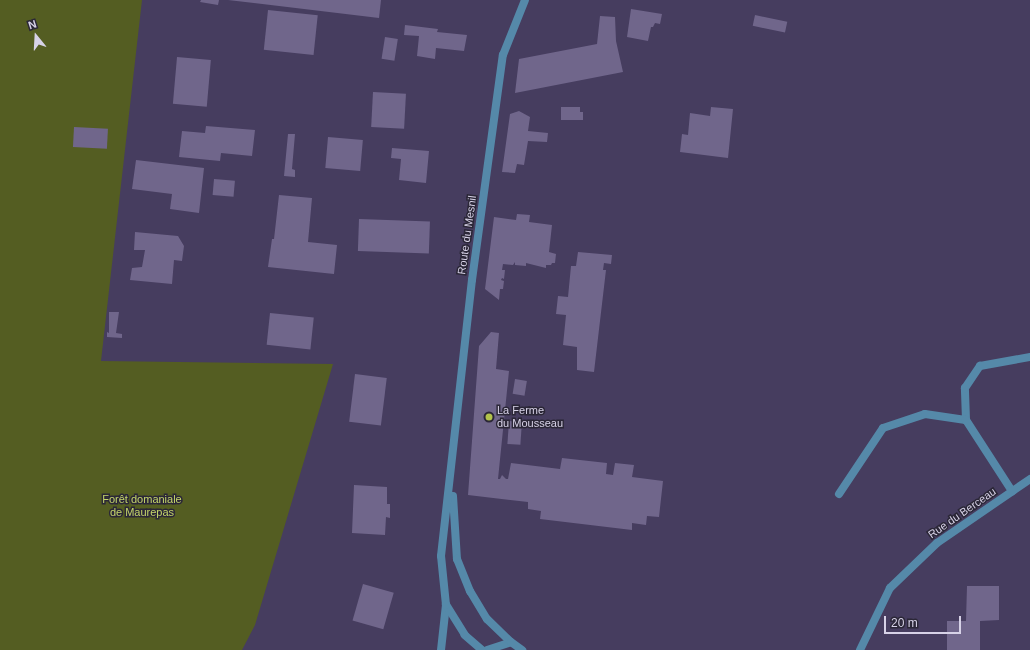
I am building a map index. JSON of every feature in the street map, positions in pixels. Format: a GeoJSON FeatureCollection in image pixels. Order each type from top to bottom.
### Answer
{"type":"FeatureCollection","features":[{"type":"Feature","properties":{"kind":"street","name":"Route du Mesnil"},"geometry":{"type":"LineString","coordinates":[[482,650],[465,635],[446,605],[441,556],[472,280],[503,55],[525,0]]}},
{"type":"Feature","properties":{"kind":"street"},"geometry":{"type":"LineString","coordinates":[[1012,492],[966,420],[965,388],[980,366],[1030,357]]}},
{"type":"Feature","properties":{"kind":"street"},"geometry":{"type":"LineString","coordinates":[[839,494],[883,428],[924,414],[966,420]]}},
{"type":"Feature","properties":{"kind":"street","name":"Route du Mesnil"},"geometry":{"type":"LineString","coordinates":[[451,477],[457,559],[470,591],[487,619],[511,642],[522,650]]}},
{"type":"Feature","properties":{"kind":"street","name":"Rue du Berceau"},"geometry":{"type":"LineString","coordinates":[[860,650],[890,588],[937,543],[1030,479]]}},
{"type":"Feature","properties":{"kind":"street"},"geometry":{"type":"LineString","coordinates":[[441,650],[446,605]]}},
{"type":"Feature","properties":{"kind":"street"},"geometry":{"type":"LineString","coordinates":[[487,650],[511,642]]}},
{"type":"Feature","properties":{"kind":"green space","name":"Forêt domaniale de Maurepas"},"geometry":{"type":"Polygon","coordinates":[[[0,0],[142,0],[101,361],[333,364],[255,625],[242,650],[0,650],[0,0]]]}},
{"type":"Feature","properties":{"kind":"building"},"geometry":{"type":"Polygon","coordinates":[[[201,0],[219,0],[218,5],[200,2],[201,0]]]}},
{"type":"Feature","properties":{"kind":"building"},"geometry":{"type":"Polygon","coordinates":[[[228,0],[381,0],[379,18],[228,0]]]}},
{"type":"Feature","properties":{"kind":"building"},"geometry":{"type":"Polygon","coordinates":[[[631,9],[662,14],[660,24],[655,23],[653,27],[651,27],[648,41],[627,37],[631,9]]]}},
{"type":"Feature","properties":{"kind":"building"},"geometry":{"type":"Polygon","coordinates":[[[268,10],[318,15],[314,55],[264,50],[268,10]]]}},
{"type":"Feature","properties":{"kind":"building"},"geometry":{"type":"Polygon","coordinates":[[[755,15],[787,22],[785,33],[753,26],[755,15]]]}},
{"type":"Feature","properties":{"kind":"building"},"geometry":{"type":"Polygon","coordinates":[[[600,16],[615,17],[616,41],[623,72],[515,93],[519,59],[597,44],[600,16]]]}},
{"type":"Feature","properties":{"kind":"building"},"geometry":{"type":"Polygon","coordinates":[[[405,25],[438,29],[437,32],[467,35],[464,51],[436,48],[435,59],[417,56],[419,36],[404,35],[405,25]]]}},
{"type":"Feature","properties":{"kind":"building"},"geometry":{"type":"Polygon","coordinates":[[[385,37],[398,39],[394,61],[382,59],[385,37]]]}},
{"type":"Feature","properties":{"kind":"building"},"geometry":{"type":"Polygon","coordinates":[[[177,57],[211,60],[207,107],[173,104],[177,57]]]}},
{"type":"Feature","properties":{"kind":"building"},"geometry":{"type":"Polygon","coordinates":[[[373,92],[406,94],[404,129],[371,127],[373,92]]]}},
{"type":"Feature","properties":{"kind":"building"},"geometry":{"type":"Polygon","coordinates":[[[561,107],[580,107],[580,112],[583,112],[583,120],[561,120],[561,107]]]}},
{"type":"Feature","properties":{"kind":"building"},"geometry":{"type":"Polygon","coordinates":[[[711,107],[733,109],[728,158],[680,152],[682,134],[688,135],[690,113],[710,116],[711,107]]]}},
{"type":"Feature","properties":{"kind":"building"},"geometry":{"type":"Polygon","coordinates":[[[519,111],[530,117],[528,131],[548,133],[547,142],[528,141],[524,165],[517,164],[515,173],[502,172],[510,114],[519,111]]]}},
{"type":"Feature","properties":{"kind":"building"},"geometry":{"type":"Polygon","coordinates":[[[206,126],[255,130],[252,156],[221,153],[220,161],[179,157],[182,131],[205,133],[206,126]]]}},
{"type":"Feature","properties":{"kind":"building"},"geometry":{"type":"Polygon","coordinates":[[[74,127],[108,129],[107,149],[73,147],[74,127]]]}},
{"type":"Feature","properties":{"kind":"building"},"geometry":{"type":"Polygon","coordinates":[[[288,134],[295,134],[292,169],[295,170],[295,177],[284,176],[288,134]]]}},
{"type":"Feature","properties":{"kind":"building"},"geometry":{"type":"Polygon","coordinates":[[[328,137],[363,140],[360,171],[325,168],[328,137]]]}},
{"type":"Feature","properties":{"kind":"building"},"geometry":{"type":"Polygon","coordinates":[[[392,148],[429,151],[426,183],[399,180],[401,159],[391,158],[392,148]]]}},
{"type":"Feature","properties":{"kind":"building"},"geometry":{"type":"Polygon","coordinates":[[[136,160],[204,168],[199,213],[170,209],[172,194],[132,189],[136,160]]]}},
{"type":"Feature","properties":{"kind":"building"},"geometry":{"type":"Polygon","coordinates":[[[214,179],[235,181],[234,197],[213,195],[214,179]]]}},
{"type":"Feature","properties":{"kind":"building"},"geometry":{"type":"Polygon","coordinates":[[[279,195],[312,198],[308,242],[337,245],[334,274],[268,267],[272,239],[274,239],[279,195]]]}},
{"type":"Feature","properties":{"kind":"building"},"geometry":{"type":"Polygon","coordinates":[[[517,214],[530,215],[529,222],[552,225],[549,252],[556,254],[555,263],[546,265],[546,268],[526,263],[526,266],[515,265],[515,262],[513,265],[503,264],[502,270],[505,270],[504,279],[502,278],[501,280],[504,281],[503,289],[500,289],[499,300],[485,289],[494,217],[516,220],[517,214]]]}},
{"type":"Feature","properties":{"kind":"building"},"geometry":{"type":"Polygon","coordinates":[[[359,219],[430,221],[429,253],[358,251],[359,219]]]}},
{"type":"Feature","properties":{"kind":"building"},"geometry":{"type":"Polygon","coordinates":[[[135,232],[178,236],[184,246],[182,261],[174,260],[172,284],[130,280],[132,268],[142,267],[145,250],[134,250],[135,232]]]}},
{"type":"Feature","properties":{"kind":"building"},"geometry":{"type":"Polygon","coordinates":[[[578,252],[612,255],[611,264],[604,263],[603,270],[606,270],[594,372],[577,370],[577,347],[563,345],[566,315],[556,314],[558,296],[568,297],[571,266],[576,266],[578,252]]]}},
{"type":"Feature","properties":{"kind":"building"},"geometry":{"type":"Polygon","coordinates":[[[109,312],[119,312],[116,333],[122,334],[122,338],[107,337],[107,332],[109,333],[109,312]]]}},
{"type":"Feature","properties":{"kind":"building"},"geometry":{"type":"Polygon","coordinates":[[[270,313],[314,318],[310,349],[267,345],[270,313]]]}},
{"type":"Feature","properties":{"kind":"building","name":"La Ferme du Mousseau"},"geometry":{"type":"Polygon","coordinates":[[[491,332],[499,333],[496,369],[509,371],[498,479],[500,479],[502,475],[508,479],[511,463],[560,469],[562,458],[607,463],[606,474],[613,475],[615,463],[634,465],[632,477],[663,481],[659,517],[647,516],[646,525],[632,523],[632,530],[540,519],[541,511],[528,509],[528,502],[468,495],[479,346],[491,332]]]}},
{"type":"Feature","properties":{"kind":"building"},"geometry":{"type":"Polygon","coordinates":[[[355,374],[387,378],[381,426],[349,422],[355,374]]]}},
{"type":"Feature","properties":{"kind":"building"},"geometry":{"type":"Polygon","coordinates":[[[515,379],[527,381],[525,396],[513,394],[515,379]]]}},
{"type":"Feature","properties":{"kind":"building"},"geometry":{"type":"Polygon","coordinates":[[[509,421],[522,422],[520,445],[507,444],[509,421]]]}},
{"type":"Feature","properties":{"kind":"building"},"geometry":{"type":"Polygon","coordinates":[[[354,485],[387,487],[387,504],[390,504],[390,518],[386,517],[385,535],[352,533],[354,485]]]}},
{"type":"Feature","properties":{"kind":"building"},"geometry":{"type":"Polygon","coordinates":[[[363,584],[394,593],[383,629],[353,621],[363,584]]]}},
{"type":"Feature","properties":{"kind":"building"},"geometry":{"type":"Polygon","coordinates":[[[967,586],[999,586],[999,620],[980,621],[980,650],[947,650],[947,621],[966,621],[967,586]]]}},
{"type":"Feature","properties":{"kind":"place","name":"La Ferme du Mousseau"},"geometry":{"type":"Point","coordinates":[489,417]}}]}
